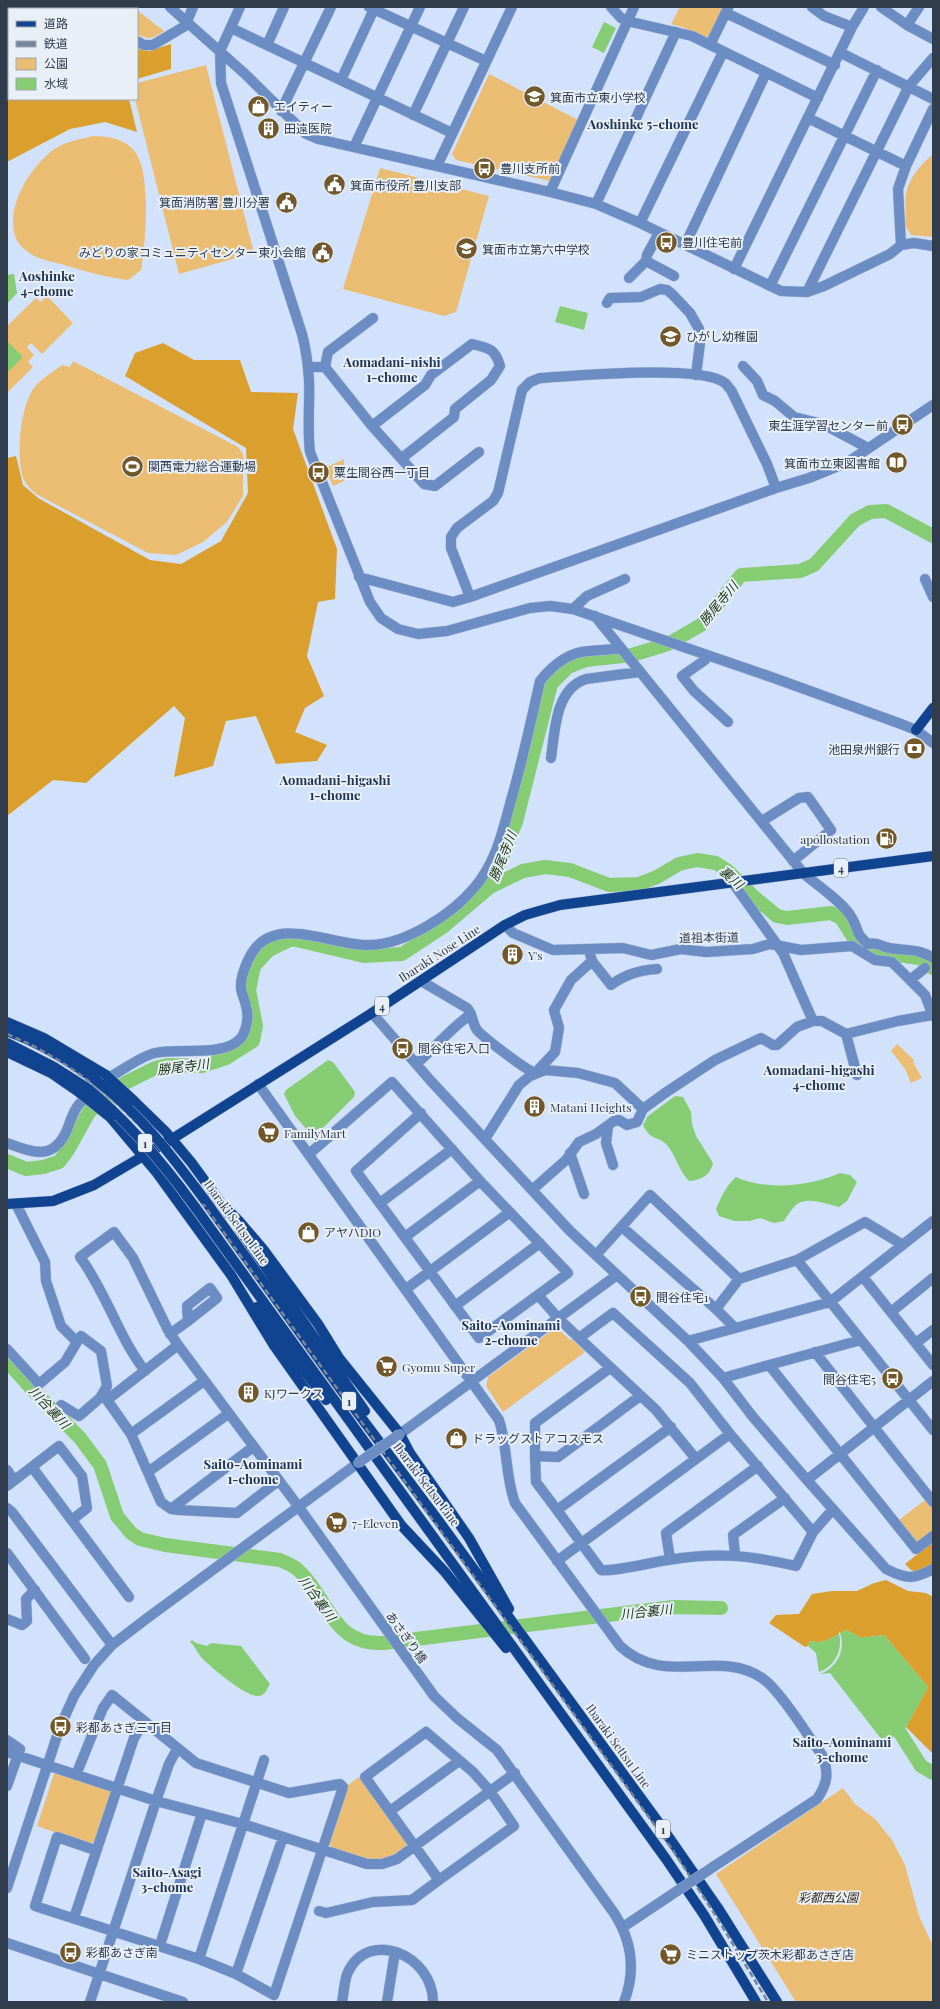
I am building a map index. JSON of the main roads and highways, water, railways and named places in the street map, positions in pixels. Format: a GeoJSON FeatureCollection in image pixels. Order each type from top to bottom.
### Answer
{"type":"FeatureCollection","features":[{"type":"Feature","properties":{"kind":"main road"},"geometry":{"type":"LineString","coordinates":[[916,730],[933,708]]}},
{"type":"Feature","properties":{"kind":"main road","name":"Ibaraki Nose Line"},"geometry":{"type":"LineString","coordinates":[[12,1204],[59,1199],[94,1186],[172,1139],[372,1013],[505,925],[525,915],[560,905],[933,856]]}},
{"type":"Feature","properties":{"kind":"main road"},"geometry":{"type":"LineString","coordinates":[[7,1022],[44,1038],[102,1078],[133,1100],[172,1139],[226,1208],[404,1469],[413,1485]]}},
{"type":"Feature","properties":{"kind":"main road","name":"Ibaraki Settsu Line"},"geometry":{"type":"LineString","coordinates":[[7,1032],[41,1045],[102,1078],[172,1156],[357,1412],[501,1599],[526,1641],[692,1871],[777,2002]]}},
{"type":"Feature","properties":{"kind":"main road","name":"Ibaraki Settsu Line"},"geometry":{"type":"LineString","coordinates":[[7,1043],[54,1066],[135,1132],[161,1162],[401,1493],[478,1605]]}},
{"type":"Feature","properties":{"kind":"main road"},"geometry":{"type":"LineString","coordinates":[[7,1052],[83,1090],[110,1117],[169,1189],[231,1275],[396,1490],[401,1493]]}},
{"type":"Feature","properties":{"kind":"main road"},"geometry":{"type":"LineString","coordinates":[[226,1208],[263,1249],[315,1320],[346,1368],[400,1434],[410,1453],[462,1526],[501,1599]]}},
{"type":"Feature","properties":{"kind":"main road"},"geometry":{"type":"LineString","coordinates":[[231,1275],[273,1344],[401,1524],[478,1605]]}},
{"type":"Feature","properties":{"kind":"main road","name":"1"},"geometry":{"type":"LineString","coordinates":[[478,1605],[522,1664],[556,1706],[676,1874],[720,1941],[756,2002]]}},
{"type":"Feature","properties":{"kind":"water"},"geometry":{"type":"Polygon","coordinates":[[[604,22],[616,28],[604,53],[592,47],[604,22]]]}},
{"type":"Feature","properties":{"kind":"water"},"geometry":{"type":"Polygon","coordinates":[[[14,274],[17,293],[7,304],[7,275],[14,274]]]}},
{"type":"Feature","properties":{"kind":"water"},"geometry":{"type":"Polygon","coordinates":[[[560,306],[588,313],[584,330],[555,322],[560,306]]]}},
{"type":"Feature","properties":{"kind":"water"},"geometry":{"type":"Polygon","coordinates":[[[7,341],[23,357],[7,373],[7,341]]]}},
{"type":"Feature","properties":{"kind":"water"},"geometry":{"type":"Polygon","coordinates":[[[328,1060],[333,1062],[355,1092],[354,1097],[324,1127],[309,1132],[295,1116],[284,1094],[286,1090],[328,1060]]]}},
{"type":"Feature","properties":{"kind":"water"},"geometry":{"type":"Polygon","coordinates":[[[675,1096],[683,1097],[691,1112],[692,1124],[696,1136],[713,1163],[710,1171],[697,1180],[689,1181],[667,1145],[649,1134],[643,1125],[648,1116],[675,1096]]]}},
{"type":"Feature","properties":{"kind":"water"},"geometry":{"type":"Polygon","coordinates":[[[840,1173],[850,1175],[857,1182],[847,1201],[839,1207],[822,1202],[804,1201],[795,1206],[784,1221],[774,1223],[760,1218],[749,1221],[734,1221],[719,1216],[716,1209],[732,1180],[736,1177],[761,1184],[788,1185],[816,1181],[840,1173]]]}},
{"type":"Feature","properties":{"kind":"water"},"geometry":{"type":"Polygon","coordinates":[[[847,1630],[861,1638],[884,1635],[928,1687],[906,1727],[885,1744],[830,1673],[820,1674],[831,1667],[839,1658],[842,1646],[840,1633],[847,1630]]]}},
{"type":"Feature","properties":{"kind":"water"},"geometry":{"type":"Polygon","coordinates":[[[839,1634],[840,1646],[836,1657],[829,1666],[819,1672],[816,1653],[808,1646],[810,1641],[822,1642],[839,1634]]]}},
{"type":"Feature","properties":{"kind":"water"},"geometry":{"type":"Polygon","coordinates":[[[192,1640],[196,1643],[207,1646],[211,1643],[241,1646],[270,1684],[266,1692],[260,1696],[252,1695],[245,1692],[219,1674],[201,1657],[190,1642],[192,1640]]]}},
{"type":"Feature","properties":{"kind":"waterway","name":"勝尾寺川"},"geometry":{"type":"LineString","coordinates":[[7,1161],[26,1169],[43,1167],[59,1162],[68,1150],[89,1112],[125,1083],[155,1068],[168,1065],[202,1066],[226,1058],[253,1041],[256,1026],[249,990],[254,966],[269,950],[292,939],[364,956],[402,954],[443,927],[490,887],[516,822],[551,684],[568,667],[586,660],[632,655],[668,644],[701,625],[741,575],[800,571],[814,565],[855,520],[870,512],[886,511],[933,536]]}},
{"type":"Feature","properties":{"kind":"waterway","name":"裏川"},"geometry":{"type":"LineString","coordinates":[[490,887],[523,871],[545,867],[570,870],[609,885],[639,884],[657,877],[679,864],[697,860],[716,863],[728,871],[754,897],[777,916],[787,918],[831,913],[841,918],[857,943],[869,951],[919,958],[933,968]]}},
{"type":"Feature","properties":{"kind":"waterway","name":"川合裏川"},"geometry":{"type":"LineString","coordinates":[[7,1361],[80,1438],[100,1465],[117,1516],[131,1533],[140,1539],[165,1545],[280,1560],[291,1565],[307,1580],[341,1628],[352,1636],[366,1642],[384,1643],[673,1607],[721,1608]]}},
{"type":"Feature","properties":{"kind":"waterway","name":"川合裏川"},"geometry":{"type":"LineString","coordinates":[[890,1717],[921,1766],[933,1773]]}},
{"type":"Feature","properties":{"kind":"railway"},"geometry":{"type":"LineString","coordinates":[[7,1034],[32,1045],[55,1058],[98,1088],[138,1124],[174,1164],[672,1849],[714,1913],[768,2002]]}},
{"type":"Feature","properties":{"kind":"place","name":"箕面市立東小学校"},"geometry":{"type":"Point","coordinates":[534,97]}},
{"type":"Feature","properties":{"kind":"place","name":"エイティー"},"geometry":{"type":"Point","coordinates":[258,106]}},
{"type":"Feature","properties":{"kind":"place","name":"田遠医院"},"geometry":{"type":"Point","coordinates":[268,128]}},
{"type":"Feature","properties":{"kind":"place","name":"豊川支所前"},"geometry":{"type":"Point","coordinates":[484,168]}},
{"type":"Feature","properties":{"kind":"place","name":"箕面市役所 豊川支部"},"geometry":{"type":"Point","coordinates":[335,185]}},
{"type":"Feature","properties":{"kind":"place","name":"箕面消防署 豊川分署"},"geometry":{"type":"Point","coordinates":[286,202]}},
{"type":"Feature","properties":{"kind":"place","name":"豊川住宅前"},"geometry":{"type":"Point","coordinates":[666,242]}},
{"type":"Feature","properties":{"kind":"place","name":"箕面市立第六中学校"},"geometry":{"type":"Point","coordinates":[467,249]}},
{"type":"Feature","properties":{"kind":"place","name":"みどりの家コミュニティセンター東小会館"},"geometry":{"type":"Point","coordinates":[322,252]}},
{"type":"Feature","properties":{"kind":"place","name":"ひがし幼稚園"},"geometry":{"type":"Point","coordinates":[670,336]}},
{"type":"Feature","properties":{"kind":"place","name":"東生涯学習センター前"},"geometry":{"type":"Point","coordinates":[903,425]}},
{"type":"Feature","properties":{"kind":"place","name":"箕面市立東図書館"},"geometry":{"type":"Point","coordinates":[896,463]}},
{"type":"Feature","properties":{"kind":"place","name":"関西電力総合運動場"},"geometry":{"type":"Point","coordinates":[133,466]}},
{"type":"Feature","properties":{"kind":"place","name":"粟生間谷西一丁目"},"geometry":{"type":"Point","coordinates":[318,472]}},
{"type":"Feature","properties":{"kind":"place","name":"池田泉州銀行"},"geometry":{"type":"Point","coordinates":[915,749]}},
{"type":"Feature","properties":{"kind":"place","name":"apollostation"},"geometry":{"type":"Point","coordinates":[886,839]}},
{"type":"Feature","properties":{"kind":"place","name":"Y's"},"geometry":{"type":"Point","coordinates":[512,955]}},
{"type":"Feature","properties":{"kind":"place","name":"間谷住宅入口"},"geometry":{"type":"Point","coordinates":[402,1048]}},
{"type":"Feature","properties":{"kind":"place","name":"Matani Heights"},"geometry":{"type":"Point","coordinates":[534,1107]}},
{"type":"Feature","properties":{"kind":"place","name":"FamilyMart"},"geometry":{"type":"Point","coordinates":[269,1133]}},
{"type":"Feature","properties":{"kind":"place","name":"アヤハDIO"},"geometry":{"type":"Point","coordinates":[308,1232]}},
{"type":"Feature","properties":{"kind":"place","name":"間谷住宅1"},"geometry":{"type":"Point","coordinates":[641,1297]}},
{"type":"Feature","properties":{"kind":"place","name":"Gyomu Super"},"geometry":{"type":"Point","coordinates":[387,1367]}},
{"type":"Feature","properties":{"kind":"place","name":"間谷住宅5"},"geometry":{"type":"Point","coordinates":[892,1379]}},
{"type":"Feature","properties":{"kind":"place","name":"KJワークス"},"geometry":{"type":"Point","coordinates":[249,1393]}},
{"type":"Feature","properties":{"kind":"place","name":"ドラッグストアコスモス"},"geometry":{"type":"Point","coordinates":[456,1438]}},
{"type":"Feature","properties":{"kind":"place","name":"7-Eleven"},"geometry":{"type":"Point","coordinates":[336,1523]}},
{"type":"Feature","properties":{"kind":"place","name":"彩都あさぎ三丁目"},"geometry":{"type":"Point","coordinates":[60,1727]}},
{"type":"Feature","properties":{"kind":"place","name":"彩都あさぎ南"},"geometry":{"type":"Point","coordinates":[71,1952]}},
{"type":"Feature","properties":{"kind":"place","name":"ミニストップ茨木彩都あさぎ店"},"geometry":{"type":"Point","coordinates":[671,1954]}},
{"type":"Feature","properties":{"kind":"district","name":"Aoshinke 5-chome"},"geometry":{"type":"Point","coordinates":[643,123]}},
{"type":"Feature","properties":{"kind":"district","name":"Aoshinke 4-chome"},"geometry":{"type":"Point","coordinates":[47,282]}},
{"type":"Feature","properties":{"kind":"district","name":"Aomadani-nishi 1-chome"},"geometry":{"type":"Point","coordinates":[392,368]}},
{"type":"Feature","properties":{"kind":"district","name":"Aomadani-higashi 1-chome"},"geometry":{"type":"Point","coordinates":[335,786]}},
{"type":"Feature","properties":{"kind":"district","name":"Aomadani-higashi 4-chome"},"geometry":{"type":"Point","coordinates":[819,1076]}},
{"type":"Feature","properties":{"kind":"district","name":"Saito-Aominami 2-chome"},"geometry":{"type":"Point","coordinates":[511,1332]}},
{"type":"Feature","properties":{"kind":"district","name":"Saito-Aominami 1-chome"},"geometry":{"type":"Point","coordinates":[253,1470]}},
{"type":"Feature","properties":{"kind":"district","name":"Saito-Aominami 3-chome"},"geometry":{"type":"Point","coordinates":[842,1748]}},
{"type":"Feature","properties":{"kind":"district","name":"Saito-Asagi 3-chome"},"geometry":{"type":"Point","coordinates":[167,1878]}},
{"type":"Feature","properties":{"kind":"park label","name":"彩都西公園"},"geometry":{"type":"Point","coordinates":[828,1897]}}]}
